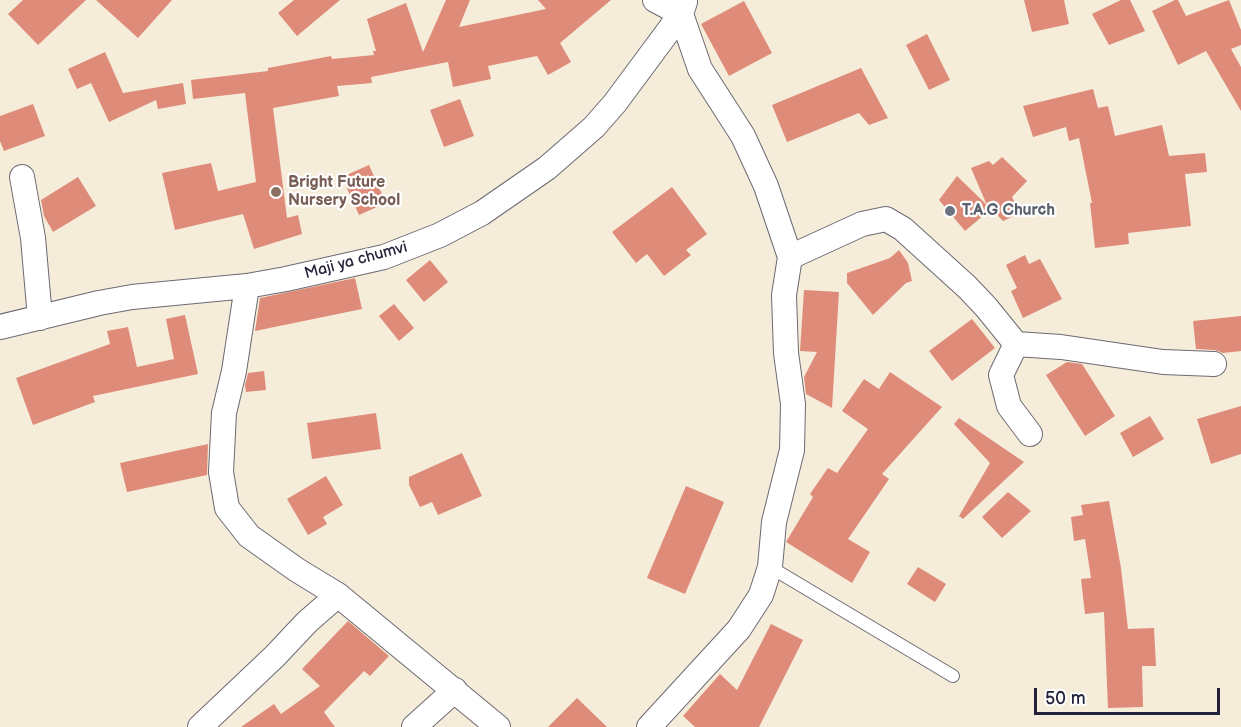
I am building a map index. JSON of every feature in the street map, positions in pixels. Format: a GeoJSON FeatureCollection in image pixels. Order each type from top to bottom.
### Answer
{"type":"FeatureCollection","features":[{"type":"Feature","properties":{"kind":"street"},"geometry":{"type":"LineString","coordinates":[[655,0],[684,7],[700,69],[743,136],[766,186],[790,256],[784,295],[786,353],[793,404],[792,450],[774,522],[770,567],[761,595],[739,629],[659,723]]}},
{"type":"Feature","properties":{"kind":"street","name":"Maji ya chumvi"},"geometry":{"type":"LineString","coordinates":[[0,327],[132,297],[247,286],[384,257],[440,235],[482,213],[547,168],[594,127],[615,103],[684,7]]}},
{"type":"Feature","properties":{"kind":"street"},"geometry":{"type":"LineString","coordinates":[[22,177],[33,238],[40,318]]}},
{"type":"Feature","properties":{"kind":"street"},"geometry":{"type":"LineString","coordinates":[[790,256],[862,224],[886,219],[903,229],[967,287],[1016,344],[1061,347],[1163,362],[1214,364]]}},
{"type":"Feature","properties":{"kind":"street"},"geometry":{"type":"LineString","coordinates":[[247,286],[234,370],[224,413],[220,472],[227,508],[249,536],[338,595],[498,727]]}},
{"type":"Feature","properties":{"kind":"street"},"geometry":{"type":"LineString","coordinates":[[1016,344],[1001,375],[1009,406],[1030,434]]}},
{"type":"Feature","properties":{"kind":"street"},"geometry":{"type":"LineString","coordinates":[[200,727],[275,656],[307,622],[338,595]]}},
{"type":"Feature","properties":{"kind":"street"},"geometry":{"type":"LineString","coordinates":[[414,727],[455,690]]}},
{"type":"Feature","properties":{"kind":"lane"},"geometry":{"type":"LineString","coordinates":[[770,567],[953,676]]}},
{"type":"Feature","properties":{"kind":"building"},"geometry":{"type":"Polygon","coordinates":[[[23,0],[86,0],[38,45],[8,14],[23,0]]]}},
{"type":"Feature","properties":{"kind":"building"},"geometry":{"type":"Polygon","coordinates":[[[96,0],[172,0],[138,38],[96,0]]]}},
{"type":"Feature","properties":{"kind":"building"},"geometry":{"type":"Polygon","coordinates":[[[294,0],[340,0],[297,36],[278,13],[294,0]]]}},
{"type":"Feature","properties":{"kind":"building"},"geometry":{"type":"Polygon","coordinates":[[[446,0],[470,0],[459,27],[546,9],[538,0],[611,0],[560,43],[571,62],[548,75],[537,56],[488,66],[491,79],[453,87],[448,62],[371,77],[372,83],[337,86],[339,96],[273,108],[287,218],[298,215],[302,234],[254,249],[243,214],[175,230],[162,173],[211,163],[218,191],[256,182],[245,93],[193,99],[191,80],[268,71],[268,68],[331,56],[332,59],[374,55],[373,51],[376,51],[367,19],[406,3],[423,52],[446,0]]]}},
{"type":"Feature","properties":{"kind":"building"},"geometry":{"type":"Polygon","coordinates":[[[1024,0],[1064,0],[1069,24],[1032,32],[1024,0]]]}},
{"type":"Feature","properties":{"kind":"building"},"geometry":{"type":"Polygon","coordinates":[[[1121,0],[1130,0],[1145,31],[1109,45],[1092,14],[1121,0]]]}},
{"type":"Feature","properties":{"kind":"building"},"geometry":{"type":"Polygon","coordinates":[[[1178,0],[1186,16],[1229,0],[1241,30],[1241,45],[1231,49],[1241,67],[1241,111],[1206,51],[1178,65],[1152,11],[1178,0]]]}},
{"type":"Feature","properties":{"kind":"building"},"geometry":{"type":"Polygon","coordinates":[[[744,1],[772,53],[729,76],[701,24],[744,1]]]}},
{"type":"Feature","properties":{"kind":"building"},"geometry":{"type":"Polygon","coordinates":[[[927,34],[950,80],[929,90],[906,45],[927,34]]]}},
{"type":"Feature","properties":{"kind":"building"},"geometry":{"type":"Polygon","coordinates":[[[105,52],[123,93],[183,83],[186,104],[158,109],[156,100],[109,122],[91,83],[77,89],[68,69],[105,52]]]}},
{"type":"Feature","properties":{"kind":"building"},"geometry":{"type":"Polygon","coordinates":[[[861,68],[888,118],[869,125],[859,113],[787,142],[772,105],[861,68]]]}},
{"type":"Feature","properties":{"kind":"building"},"geometry":{"type":"Polygon","coordinates":[[[1093,89],[1098,108],[1108,106],[1115,136],[1162,125],[1169,156],[1205,153],[1207,172],[1185,174],[1191,226],[1128,233],[1129,244],[1095,248],[1090,203],[1092,203],[1079,138],[1069,141],[1066,127],[1033,137],[1023,106],[1093,89]]]}},
{"type":"Feature","properties":{"kind":"building"},"geometry":{"type":"Polygon","coordinates":[[[460,99],[474,136],[444,147],[430,110],[460,99]]]}},
{"type":"Feature","properties":{"kind":"building"},"geometry":{"type":"Polygon","coordinates":[[[33,104],[45,136],[4,151],[0,141],[0,116],[33,104]]]}},
{"type":"Feature","properties":{"kind":"building"},"geometry":{"type":"Polygon","coordinates":[[[1002,157],[1027,181],[1012,197],[1020,213],[1003,221],[986,203],[971,168],[989,161],[993,165],[1002,157]]]}},
{"type":"Feature","properties":{"kind":"building"},"geometry":{"type":"Polygon","coordinates":[[[369,165],[386,203],[359,215],[342,177],[369,165]]]}},
{"type":"Feature","properties":{"kind":"building"},"geometry":{"type":"Polygon","coordinates":[[[957,176],[991,209],[965,231],[939,200],[957,176]]]}},
{"type":"Feature","properties":{"kind":"building"},"geometry":{"type":"Polygon","coordinates":[[[78,177],[96,206],[53,232],[44,216],[41,200],[78,177]]]}},
{"type":"Feature","properties":{"kind":"building"},"geometry":{"type":"Polygon","coordinates":[[[672,187],[707,234],[686,250],[691,255],[664,276],[647,254],[636,263],[612,232],[672,187]]]}},
{"type":"Feature","properties":{"kind":"building"},"geometry":{"type":"Polygon","coordinates":[[[899,250],[908,263],[912,281],[906,283],[873,315],[847,283],[847,273],[890,258],[899,250]]]}},
{"type":"Feature","properties":{"kind":"building"},"geometry":{"type":"Polygon","coordinates":[[[1025,255],[1029,264],[1040,259],[1062,299],[1023,318],[1011,291],[1017,288],[1006,265],[1025,255]]]}},
{"type":"Feature","properties":{"kind":"building"},"geometry":{"type":"Polygon","coordinates":[[[430,260],[448,282],[424,302],[406,280],[430,260]]]}},
{"type":"Feature","properties":{"kind":"building"},"geometry":{"type":"Polygon","coordinates":[[[355,278],[362,309],[255,331],[260,298],[355,278]]]}},
{"type":"Feature","properties":{"kind":"building"},"geometry":{"type":"Polygon","coordinates":[[[804,290],[839,292],[832,408],[806,394],[804,377],[817,352],[800,351],[804,290]]]}},
{"type":"Feature","properties":{"kind":"building"},"geometry":{"type":"Polygon","coordinates":[[[394,304],[414,328],[399,341],[379,316],[394,304]]]}},
{"type":"Feature","properties":{"kind":"building"},"geometry":{"type":"Polygon","coordinates":[[[185,315],[198,374],[93,396],[95,402],[33,425],[16,378],[110,344],[107,331],[128,327],[137,367],[174,359],[166,319],[185,315]]]}},
{"type":"Feature","properties":{"kind":"building"},"geometry":{"type":"Polygon","coordinates":[[[1241,316],[1241,351],[1223,353],[1196,349],[1193,321],[1241,316]]]}},
{"type":"Feature","properties":{"kind":"building"},"geometry":{"type":"Polygon","coordinates":[[[972,319],[995,348],[952,381],[929,351],[972,319]]]}},
{"type":"Feature","properties":{"kind":"building"},"geometry":{"type":"Polygon","coordinates":[[[1067,362],[1082,364],[1115,416],[1085,436],[1046,375],[1067,362]]]}},
{"type":"Feature","properties":{"kind":"building"},"geometry":{"type":"Polygon","coordinates":[[[264,371],[266,390],[246,392],[248,373],[264,371]]]}},
{"type":"Feature","properties":{"kind":"building"},"geometry":{"type":"Polygon","coordinates":[[[890,372],[942,407],[882,474],[889,479],[848,539],[870,552],[852,583],[786,542],[813,497],[810,494],[828,468],[837,473],[868,429],[842,411],[864,379],[879,389],[890,372]]]}},
{"type":"Feature","properties":{"kind":"building"},"geometry":{"type":"Polygon","coordinates":[[[1241,406],[1241,454],[1211,464],[1197,419],[1241,406]]]}},
{"type":"Feature","properties":{"kind":"building"},"geometry":{"type":"Polygon","coordinates":[[[376,413],[381,449],[312,459],[307,423],[376,413]]]}},
{"type":"Feature","properties":{"kind":"building"},"geometry":{"type":"Polygon","coordinates":[[[1150,416],[1164,439],[1133,457],[1120,433],[1150,416]]]}},
{"type":"Feature","properties":{"kind":"building"},"geometry":{"type":"Polygon","coordinates":[[[959,418],[1024,462],[963,519],[959,516],[990,463],[954,424],[959,418]]]}},
{"type":"Feature","properties":{"kind":"building"},"geometry":{"type":"Polygon","coordinates":[[[208,444],[207,475],[127,492],[120,463],[208,444]]]}},
{"type":"Feature","properties":{"kind":"building"},"geometry":{"type":"Polygon","coordinates":[[[462,453],[482,496],[438,515],[432,502],[420,507],[409,485],[409,477],[462,453]]]}},
{"type":"Feature","properties":{"kind":"building"},"geometry":{"type":"Polygon","coordinates":[[[326,476],[343,505],[323,517],[327,524],[308,535],[287,499],[326,476]]]}},
{"type":"Feature","properties":{"kind":"building"},"geometry":{"type":"Polygon","coordinates":[[[686,486],[724,502],[685,594],[647,578],[686,486]]]}},
{"type":"Feature","properties":{"kind":"building"},"geometry":{"type":"Polygon","coordinates":[[[1008,492],[1031,511],[1002,538],[982,517],[1008,492]]]}},
{"type":"Feature","properties":{"kind":"building"},"geometry":{"type":"Polygon","coordinates":[[[1109,501],[1121,568],[1128,629],[1154,628],[1156,666],[1142,666],[1143,707],[1108,708],[1104,612],[1085,614],[1081,579],[1091,578],[1085,539],[1074,541],[1071,517],[1083,515],[1081,505],[1109,501]]]}},
{"type":"Feature","properties":{"kind":"building"},"geometry":{"type":"Polygon","coordinates":[[[918,567],[946,584],[935,602],[907,584],[918,567]]]}},
{"type":"Feature","properties":{"kind":"building"},"geometry":{"type":"Polygon","coordinates":[[[348,621],[389,656],[370,676],[364,671],[324,712],[335,727],[241,727],[274,704],[281,714],[320,686],[302,669],[348,621]]]}},
{"type":"Feature","properties":{"kind":"building"},"geometry":{"type":"Polygon","coordinates":[[[771,624],[803,640],[759,727],[695,727],[683,716],[720,674],[737,690],[771,624]]]}},
{"type":"Feature","properties":{"kind":"building"},"geometry":{"type":"Polygon","coordinates":[[[577,698],[607,727],[548,727],[577,698]]]}},
{"type":"Feature","properties":{"kind":"place","name":"Bright Future Nursery School"},"geometry":{"type":"Point","coordinates":[276,192]}},
{"type":"Feature","properties":{"kind":"place","name":"T.A.G Church"},"geometry":{"type":"Point","coordinates":[950,211]}}]}
